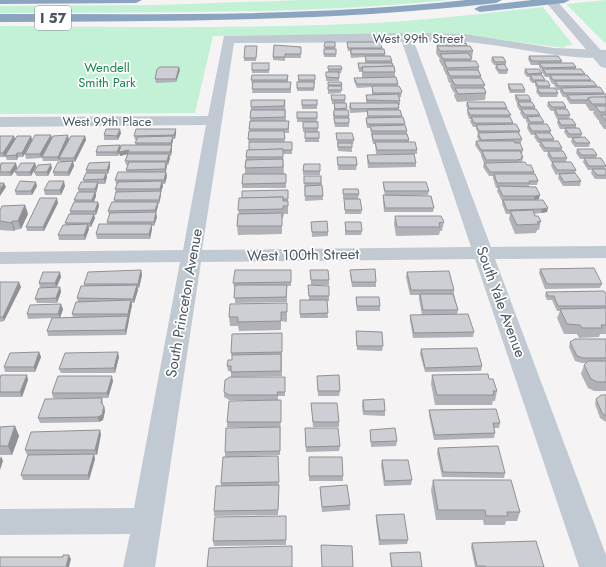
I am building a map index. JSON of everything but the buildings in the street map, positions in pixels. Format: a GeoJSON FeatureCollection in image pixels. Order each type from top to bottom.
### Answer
{"type":"FeatureCollection","features":[{"type":"Feature","properties":{"kind":"highway","name":"I 57"},"geometry":{"type":"LineString","coordinates":[[0,1],[136,0]]}},
{"type":"Feature","properties":{"kind":"highway","name":"I 57"},"geometry":{"type":"LineString","coordinates":[[0,18],[340,13],[496,0]]}},
{"type":"Feature","properties":{"kind":"highway"},"geometry":{"type":"LineString","coordinates":[[106,17],[205,22],[294,21],[427,14],[557,2]]}},
{"type":"Feature","properties":{"kind":"street"},"geometry":{"type":"LineString","coordinates":[[557,2],[603,58]]}},
{"type":"Feature","properties":{"kind":"street","name":"West 99th Street"},"geometry":{"type":"LineString","coordinates":[[228,39],[406,37],[464,38],[498,41],[603,58]]}},
{"type":"Feature","properties":{"kind":"street","name":"South Yale Avenue"},"geometry":{"type":"LineString","coordinates":[[406,37],[595,567]]}},
{"type":"Feature","properties":{"kind":"street","name":"South Princeton Avenue"},"geometry":{"type":"LineString","coordinates":[[139,567],[228,39]]}},
{"type":"Feature","properties":{"kind":"street","name":"West 99th Place"},"geometry":{"type":"LineString","coordinates":[[0,122],[214,120]]}},
{"type":"Feature","properties":{"kind":"street","name":"West 100th Street"},"geometry":{"type":"LineString","coordinates":[[0,258],[606,252]]}},
{"type":"Feature","properties":{"kind":"street"},"geometry":{"type":"LineString","coordinates":[[0,522],[147,522]]}},
{"type":"Feature","properties":{"kind":"green space"},"geometry":{"type":"Polygon","coordinates":[[[301,0],[449,0],[337,8],[225,12],[0,13],[0,6],[159,5],[301,0]]]}},
{"type":"Feature","properties":{"kind":"green space"},"geometry":{"type":"Polygon","coordinates":[[[606,0],[606,44],[566,4],[606,0]]]}},
{"type":"Feature","properties":{"kind":"green space","name":"Wendell Smith Park"},"geometry":{"type":"Polygon","coordinates":[[[543,7],[573,45],[564,46],[565,48],[456,34],[213,36],[195,113],[0,114],[0,26],[187,27],[327,25],[417,20],[543,7]]]}}]}
